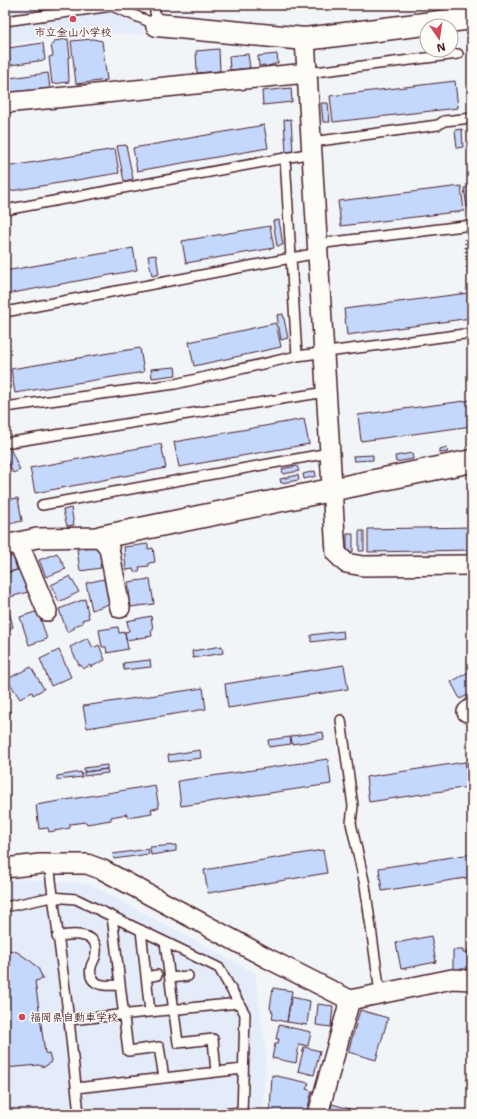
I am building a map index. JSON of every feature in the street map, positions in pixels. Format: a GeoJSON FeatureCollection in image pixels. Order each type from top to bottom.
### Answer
{"type":"FeatureCollection","features":[{"type":"Feature","properties":{"kind":"street"},"geometry":{"type":"LineString","coordinates":[[155,15],[305,39],[472,18]]}},
{"type":"Feature","properties":{"kind":"street"},"geometry":{"type":"LineString","coordinates":[[305,39],[336,553],[346,564],[363,566],[472,565]]}},
{"type":"Feature","properties":{"kind":"street"},"geometry":{"type":"LineString","coordinates":[[5,103],[307,74]]}},
{"type":"Feature","properties":{"kind":"street"},"geometry":{"type":"LineString","coordinates":[[46,611],[12,544],[37,538],[101,537],[472,461]]}},
{"type":"Feature","properties":{"kind":"street"},"geometry":{"type":"LineString","coordinates":[[101,537],[109,548],[120,608]]}},
{"type":"Feature","properties":{"kind":"street"},"geometry":{"type":"LineString","coordinates":[[5,868],[49,864],[87,864],[103,870],[267,958],[350,1000],[452,979],[472,980]]}},
{"type":"Feature","properties":{"kind":"street"},"geometry":{"type":"LineString","coordinates":[[318,1114],[350,1000]]}},
{"type":"Feature","properties":{"kind":"lane"},"geometry":{"type":"LineString","coordinates":[[5,20],[112,6],[155,15]]}},
{"type":"Feature","properties":{"kind":"lane"},"geometry":{"type":"LineString","coordinates":[[307,74],[428,58]]}},
{"type":"Feature","properties":{"kind":"lane"},"geometry":{"type":"LineString","coordinates":[[5,210],[285,158],[312,147],[438,125],[444,121],[472,118]]}},
{"type":"Feature","properties":{"kind":"lane"},"geometry":{"type":"LineString","coordinates":[[285,158],[297,356]]}},
{"type":"Feature","properties":{"kind":"lane"},"geometry":{"type":"LineString","coordinates":[[5,312],[292,257],[317,249],[468,226]]}},
{"type":"Feature","properties":{"kind":"lane"},"geometry":{"type":"LineString","coordinates":[[5,407],[175,384],[297,356],[472,333]]}},
{"type":"Feature","properties":{"kind":"lane"},"geometry":{"type":"LineString","coordinates":[[5,443],[326,392]]}},
{"type":"Feature","properties":{"kind":"lane"},"geometry":{"type":"LineString","coordinates":[[42,505],[329,453]]}},
{"type":"Feature","properties":{"kind":"lane"},"geometry":{"type":"LineString","coordinates":[[341,720],[353,806],[351,823],[365,885],[380,993]]}},
{"type":"Feature","properties":{"kind":"lane"},"geometry":{"type":"LineString","coordinates":[[49,864],[57,937],[69,1020],[79,1114]]}},
{"type":"Feature","properties":{"kind":"lane"},"geometry":{"type":"LineString","coordinates":[[5,907],[52,897],[76,899],[219,968],[245,1014],[242,1113],[221,1114]]}},
{"type":"Feature","properties":{"kind":"lane"},"geometry":{"type":"LineString","coordinates":[[112,916],[122,1014],[128,1051],[159,1047],[164,1078]]}},
{"type":"Feature","properties":{"kind":"lane"},"geometry":{"type":"LineString","coordinates":[[141,930],[150,1012]]}},
{"type":"Feature","properties":{"kind":"lane"},"geometry":{"type":"LineString","coordinates":[[57,937],[69,934],[85,935],[95,944],[97,951],[91,968],[94,981],[99,985],[119,986]]}},
{"type":"Feature","properties":{"kind":"lane"},"geometry":{"type":"LineString","coordinates":[[165,942],[178,1043],[213,1040],[216,1072]]}},
{"type":"Feature","properties":{"kind":"lane"},"geometry":{"type":"LineString","coordinates":[[146,977],[157,975]]}},
{"type":"Feature","properties":{"kind":"lane"},"geometry":{"type":"LineString","coordinates":[[170,978],[188,976]]}},
{"type":"Feature","properties":{"kind":"lane"},"geometry":{"type":"LineString","coordinates":[[69,1020],[239,1003]]}},
{"type":"Feature","properties":{"kind":"lane"},"geometry":{"type":"LineString","coordinates":[[76,1088],[244,1069]]}},
{"type":"Feature","properties":{"kind":"path"},"geometry":{"type":"LineString","coordinates":[[468,226],[467,269],[472,283]]}},
{"type":"Feature","properties":{"kind":"shaded area","name":"市立金山小学校"},"geometry":{"type":"Polygon","coordinates":[[[5,5],[140,5],[144,35],[87,32],[5,45],[5,5]]]}},
{"type":"Feature","properties":{"kind":"shaded area","name":"福岡県自動車学校"},"geometry":{"type":"Polygon","coordinates":[[[23,879],[90,884],[255,973],[266,1054],[262,1114],[5,1114],[5,881],[23,879]]]}},
{"type":"Feature","properties":{"kind":"building"},"geometry":{"type":"Polygon","coordinates":[[[68,39],[70,57],[68,57],[69,82],[52,84],[49,57],[53,56],[51,45],[54,44],[54,41],[68,39]]]}},
{"type":"Feature","properties":{"kind":"building"},"geometry":{"type":"Polygon","coordinates":[[[93,39],[102,41],[107,80],[76,84],[71,41],[93,39]]]}},
{"type":"Feature","properties":{"kind":"building"},"geometry":{"type":"Polygon","coordinates":[[[43,43],[45,60],[10,65],[8,48],[43,43]]]}},
{"type":"Feature","properties":{"kind":"building"},"geometry":{"type":"Polygon","coordinates":[[[219,49],[220,71],[197,73],[196,51],[219,49]]]}},
{"type":"Feature","properties":{"kind":"building"},"geometry":{"type":"Polygon","coordinates":[[[248,54],[250,68],[230,70],[229,56],[248,54]]]}},
{"type":"Feature","properties":{"kind":"building"},"geometry":{"type":"Polygon","coordinates":[[[277,54],[278,63],[265,67],[265,65],[259,66],[258,56],[277,54]]]}},
{"type":"Feature","properties":{"kind":"building"},"geometry":{"type":"Polygon","coordinates":[[[48,73],[50,89],[11,94],[9,78],[48,73]]]}},
{"type":"Feature","properties":{"kind":"building"},"geometry":{"type":"Polygon","coordinates":[[[455,81],[458,108],[333,122],[330,96],[455,81]]]}},
{"type":"Feature","properties":{"kind":"building"},"geometry":{"type":"Polygon","coordinates":[[[291,88],[292,102],[263,105],[262,91],[291,88]]]}},
{"type":"Feature","properties":{"kind":"building"},"geometry":{"type":"Polygon","coordinates":[[[321,103],[328,103],[330,122],[323,122],[321,103]]]}},
{"type":"Feature","properties":{"kind":"building"},"geometry":{"type":"Polygon","coordinates":[[[291,119],[293,152],[286,152],[284,120],[291,119]]]}},
{"type":"Feature","properties":{"kind":"building"},"geometry":{"type":"Polygon","coordinates":[[[264,125],[268,148],[137,171],[133,148],[264,125]]]}},
{"type":"Feature","properties":{"kind":"building"},"geometry":{"type":"Polygon","coordinates":[[[462,129],[463,147],[457,148],[455,130],[462,129]]]}},
{"type":"Feature","properties":{"kind":"building"},"geometry":{"type":"Polygon","coordinates":[[[126,145],[133,179],[124,181],[117,146],[126,145]]]}},
{"type":"Feature","properties":{"kind":"building"},"geometry":{"type":"Polygon","coordinates":[[[115,149],[119,173],[5,192],[5,167],[115,149]]]}},
{"type":"Feature","properties":{"kind":"building"},"geometry":{"type":"Polygon","coordinates":[[[461,186],[464,211],[341,226],[338,201],[461,186]]]}},
{"type":"Feature","properties":{"kind":"building"},"geometry":{"type":"Polygon","coordinates":[[[471,187],[472,206],[467,207],[464,188],[471,187]]]}},
{"type":"Feature","properties":{"kind":"building"},"geometry":{"type":"Polygon","coordinates":[[[279,220],[283,245],[277,246],[273,221],[279,220]]]}},
{"type":"Feature","properties":{"kind":"building"},"geometry":{"type":"Polygon","coordinates":[[[270,226],[274,248],[186,263],[182,241],[270,226]]]}},
{"type":"Feature","properties":{"kind":"building"},"geometry":{"type":"Polygon","coordinates":[[[133,248],[137,270],[7,294],[5,271],[133,248]]]}},
{"type":"Feature","properties":{"kind":"building"},"geometry":{"type":"Polygon","coordinates":[[[156,255],[159,274],[152,276],[148,256],[156,255]]]}},
{"type":"Feature","properties":{"kind":"building"},"geometry":{"type":"Polygon","coordinates":[[[468,293],[471,318],[347,335],[344,309],[468,293]]]}},
{"type":"Feature","properties":{"kind":"building"},"geometry":{"type":"Polygon","coordinates":[[[472,300],[472,317],[471,317],[469,301],[472,300]]]}},
{"type":"Feature","properties":{"kind":"building"},"geometry":{"type":"Polygon","coordinates":[[[283,314],[288,338],[281,340],[277,315],[283,314]]]}},
{"type":"Feature","properties":{"kind":"building"},"geometry":{"type":"Polygon","coordinates":[[[276,323],[281,347],[194,366],[189,342],[276,323]]]}},
{"type":"Feature","properties":{"kind":"building"},"geometry":{"type":"Polygon","coordinates":[[[140,348],[144,372],[15,393],[11,369],[140,348]]]}},
{"type":"Feature","properties":{"kind":"building"},"geometry":{"type":"Polygon","coordinates":[[[175,367],[176,375],[152,378],[151,369],[175,367]]]}},
{"type":"Feature","properties":{"kind":"building"},"geometry":{"type":"Polygon","coordinates":[[[472,400],[472,426],[361,441],[358,415],[472,400]]]}},
{"type":"Feature","properties":{"kind":"building"},"geometry":{"type":"Polygon","coordinates":[[[304,419],[309,444],[179,467],[174,442],[304,419]]]}},
{"type":"Feature","properties":{"kind":"building"},"geometry":{"type":"Polygon","coordinates":[[[161,444],[166,468],[35,493],[30,468],[161,444]]]}},
{"type":"Feature","properties":{"kind":"building"},"geometry":{"type":"Polygon","coordinates":[[[9,446],[20,470],[13,473],[5,455],[5,448],[9,446]]]}},
{"type":"Feature","properties":{"kind":"building"},"geometry":{"type":"Polygon","coordinates":[[[447,447],[448,452],[440,453],[440,449],[447,447]]]}},
{"type":"Feature","properties":{"kind":"building"},"geometry":{"type":"Polygon","coordinates":[[[412,453],[413,459],[396,462],[395,456],[412,453]]]}},
{"type":"Feature","properties":{"kind":"building"},"geometry":{"type":"Polygon","coordinates":[[[373,455],[373,460],[354,461],[353,456],[373,455]]]}},
{"type":"Feature","properties":{"kind":"building"},"geometry":{"type":"Polygon","coordinates":[[[297,466],[299,471],[283,474],[282,469],[297,466]]]}},
{"type":"Feature","properties":{"kind":"building"},"geometry":{"type":"Polygon","coordinates":[[[315,471],[316,476],[304,479],[303,474],[315,471]]]}},
{"type":"Feature","properties":{"kind":"building"},"geometry":{"type":"Polygon","coordinates":[[[298,475],[299,480],[281,483],[280,479],[298,475]]]}},
{"type":"Feature","properties":{"kind":"building"},"geometry":{"type":"Polygon","coordinates":[[[18,498],[22,521],[5,525],[5,500],[18,498]]]}},
{"type":"Feature","properties":{"kind":"building"},"geometry":{"type":"Polygon","coordinates":[[[71,508],[74,525],[67,526],[63,510],[71,508]]]}},
{"type":"Feature","properties":{"kind":"building"},"geometry":{"type":"Polygon","coordinates":[[[472,527],[472,550],[368,552],[368,529],[472,527]]]}},
{"type":"Feature","properties":{"kind":"building"},"geometry":{"type":"Polygon","coordinates":[[[359,531],[364,531],[364,551],[359,551],[359,531]]]}},
{"type":"Feature","properties":{"kind":"building"},"geometry":{"type":"Polygon","coordinates":[[[347,534],[353,534],[353,552],[347,552],[347,534]]]}},
{"type":"Feature","properties":{"kind":"building"},"geometry":{"type":"Polygon","coordinates":[[[148,544],[148,549],[153,548],[155,562],[149,563],[149,566],[139,567],[140,571],[134,572],[133,569],[126,570],[124,547],[148,544]]]}},
{"type":"Feature","properties":{"kind":"building"},"geometry":{"type":"Polygon","coordinates":[[[99,546],[106,563],[100,564],[101,568],[80,571],[77,549],[99,546]]]}},
{"type":"Feature","properties":{"kind":"building"},"geometry":{"type":"Polygon","coordinates":[[[57,553],[66,569],[46,577],[39,560],[57,553]]]}},
{"type":"Feature","properties":{"kind":"building"},"geometry":{"type":"Polygon","coordinates":[[[13,556],[17,570],[5,573],[5,558],[13,556]]]}},
{"type":"Feature","properties":{"kind":"building"},"geometry":{"type":"Polygon","coordinates":[[[22,569],[28,592],[10,597],[5,573],[22,569]]]}},
{"type":"Feature","properties":{"kind":"building"},"geometry":{"type":"Polygon","coordinates":[[[70,576],[79,592],[59,602],[51,585],[70,576]]]}},
{"type":"Feature","properties":{"kind":"building"},"geometry":{"type":"Polygon","coordinates":[[[104,579],[105,584],[111,583],[112,603],[92,610],[86,583],[104,579]]]}},
{"type":"Feature","properties":{"kind":"building"},"geometry":{"type":"Polygon","coordinates":[[[150,579],[154,604],[131,607],[128,582],[150,579]]]}},
{"type":"Feature","properties":{"kind":"building"},"geometry":{"type":"Polygon","coordinates":[[[85,599],[89,618],[82,620],[83,623],[74,626],[75,628],[67,632],[59,609],[85,599]]]}},
{"type":"Feature","properties":{"kind":"building"},"geometry":{"type":"Polygon","coordinates":[[[8,607],[13,627],[5,631],[5,608],[8,607]]]}},
{"type":"Feature","properties":{"kind":"building"},"geometry":{"type":"Polygon","coordinates":[[[38,611],[47,639],[29,645],[20,617],[38,611]]]}},
{"type":"Feature","properties":{"kind":"building"},"geometry":{"type":"Polygon","coordinates":[[[151,616],[153,630],[151,630],[152,636],[126,640],[125,632],[129,631],[127,621],[151,616]]]}},
{"type":"Feature","properties":{"kind":"building"},"geometry":{"type":"Polygon","coordinates":[[[118,627],[119,633],[125,632],[128,649],[107,653],[106,647],[102,647],[99,630],[118,627]]]}},
{"type":"Feature","properties":{"kind":"building"},"geometry":{"type":"Polygon","coordinates":[[[343,631],[344,638],[311,642],[311,635],[343,631]]]}},
{"type":"Feature","properties":{"kind":"building"},"geometry":{"type":"Polygon","coordinates":[[[88,638],[93,648],[99,645],[105,660],[83,669],[81,665],[79,665],[70,647],[88,638]]]}},
{"type":"Feature","properties":{"kind":"building"},"geometry":{"type":"Polygon","coordinates":[[[222,646],[223,653],[193,658],[192,651],[222,646]]]}},
{"type":"Feature","properties":{"kind":"building"},"geometry":{"type":"Polygon","coordinates":[[[59,650],[71,677],[51,686],[40,659],[59,650]]]}},
{"type":"Feature","properties":{"kind":"building"},"geometry":{"type":"Polygon","coordinates":[[[150,660],[151,667],[124,670],[123,663],[150,660]]]}},
{"type":"Feature","properties":{"kind":"building"},"geometry":{"type":"Polygon","coordinates":[[[344,665],[348,689],[228,708],[225,684],[344,665]]]}},
{"type":"Feature","properties":{"kind":"building"},"geometry":{"type":"Polygon","coordinates":[[[31,667],[44,689],[33,695],[32,692],[20,699],[7,679],[31,667]]]}},
{"type":"Feature","properties":{"kind":"building"},"geometry":{"type":"Polygon","coordinates":[[[472,670],[472,693],[460,699],[451,682],[472,670]]]}},
{"type":"Feature","properties":{"kind":"building"},"geometry":{"type":"Polygon","coordinates":[[[203,688],[206,709],[87,728],[83,706],[203,688]]]}},
{"type":"Feature","properties":{"kind":"building"},"geometry":{"type":"Polygon","coordinates":[[[5,708],[11,712],[5,722],[5,708]]]}},
{"type":"Feature","properties":{"kind":"building"},"geometry":{"type":"Polygon","coordinates":[[[323,732],[324,739],[292,744],[291,736],[323,732]]]}},
{"type":"Feature","properties":{"kind":"building"},"geometry":{"type":"Polygon","coordinates":[[[290,737],[291,744],[269,747],[268,740],[290,737]]]}},
{"type":"Feature","properties":{"kind":"building"},"geometry":{"type":"Polygon","coordinates":[[[200,750],[201,758],[169,762],[168,755],[200,750]]]}},
{"type":"Feature","properties":{"kind":"building"},"geometry":{"type":"Polygon","coordinates":[[[328,759],[331,784],[181,806],[178,781],[328,759]]]}},
{"type":"Feature","properties":{"kind":"building"},"geometry":{"type":"Polygon","coordinates":[[[465,762],[469,787],[369,802],[366,777],[465,762]]]}},
{"type":"Feature","properties":{"kind":"building"},"geometry":{"type":"Polygon","coordinates":[[[107,765],[107,769],[84,772],[84,768],[107,765]]]}},
{"type":"Feature","properties":{"kind":"building"},"geometry":{"type":"Polygon","coordinates":[[[107,769],[108,773],[84,776],[84,772],[107,769]]]}},
{"type":"Feature","properties":{"kind":"building"},"geometry":{"type":"Polygon","coordinates":[[[81,772],[82,777],[57,780],[57,776],[81,772]]]}},
{"type":"Feature","properties":{"kind":"building"},"geometry":{"type":"Polygon","coordinates":[[[155,785],[159,808],[151,809],[152,813],[128,817],[127,814],[111,817],[111,820],[87,824],[86,822],[70,824],[70,828],[49,832],[48,828],[39,829],[36,805],[155,785]]]}},
{"type":"Feature","properties":{"kind":"building"},"geometry":{"type":"Polygon","coordinates":[[[176,845],[176,851],[151,855],[150,847],[176,845]]]}},
{"type":"Feature","properties":{"kind":"building"},"geometry":{"type":"Polygon","coordinates":[[[148,849],[149,854],[114,859],[113,854],[148,849]]]}},
{"type":"Feature","properties":{"kind":"building"},"geometry":{"type":"Polygon","coordinates":[[[323,850],[327,873],[208,893],[204,870],[323,850]]]}},
{"type":"Feature","properties":{"kind":"building"},"geometry":{"type":"Polygon","coordinates":[[[472,854],[472,877],[382,891],[379,868],[472,854]]]}},
{"type":"Feature","properties":{"kind":"building"},"geometry":{"type":"Polygon","coordinates":[[[431,936],[436,962],[401,969],[396,943],[431,936]]]}},
{"type":"Feature","properties":{"kind":"building","name":"福岡県自動車学校"},"geometry":{"type":"Polygon","coordinates":[[[5,949],[17,952],[32,962],[38,968],[43,979],[35,981],[45,1053],[49,1054],[51,1060],[50,1063],[44,1067],[39,1065],[5,1068],[5,949]]]}},
{"type":"Feature","properties":{"kind":"building"},"geometry":{"type":"Polygon","coordinates":[[[468,949],[472,949],[472,975],[468,975],[468,949]]]}},
{"type":"Feature","properties":{"kind":"building"},"geometry":{"type":"Polygon","coordinates":[[[453,950],[463,950],[463,953],[468,953],[468,976],[453,976],[453,950]]]}},
{"type":"Feature","properties":{"kind":"building"},"geometry":{"type":"Polygon","coordinates":[[[273,988],[292,991],[287,1022],[272,1019],[273,1013],[270,1008],[273,988]]]}},
{"type":"Feature","properties":{"kind":"building"},"geometry":{"type":"Polygon","coordinates":[[[291,997],[310,1001],[307,1025],[287,1022],[291,997]]]}},
{"type":"Feature","properties":{"kind":"building"},"geometry":{"type":"Polygon","coordinates":[[[318,1004],[333,1006],[331,1027],[316,1025],[318,1004]]]}},
{"type":"Feature","properties":{"kind":"building"},"geometry":{"type":"Polygon","coordinates":[[[360,1010],[388,1018],[376,1060],[348,1052],[360,1010]]]}},
{"type":"Feature","properties":{"kind":"building"},"geometry":{"type":"Polygon","coordinates":[[[279,1025],[311,1032],[308,1046],[299,1044],[296,1063],[272,1058],[275,1044],[278,1044],[279,1039],[276,1039],[279,1025]]]}},
{"type":"Feature","properties":{"kind":"building"},"geometry":{"type":"Polygon","coordinates":[[[304,1047],[320,1051],[314,1075],[298,1071],[304,1047]]]}},
{"type":"Feature","properties":{"kind":"building"},"geometry":{"type":"Polygon","coordinates":[[[272,1075],[309,1083],[306,1089],[312,1091],[306,1114],[276,1114],[276,1112],[270,1111],[272,1075]]]}},
{"type":"Feature","properties":{"kind":"building"},"geometry":{"type":"Polygon","coordinates":[[[332,1104],[361,1112],[361,1114],[330,1114],[332,1104]]]}},
{"type":"Feature","properties":{"kind":"place","name":"市立金山小学校"},"geometry":{"type":"Point","coordinates":[73,19]}},
{"type":"Feature","properties":{"kind":"place","name":"福岡県自動車学校"},"geometry":{"type":"Point","coordinates":[22,1017]}}]}
